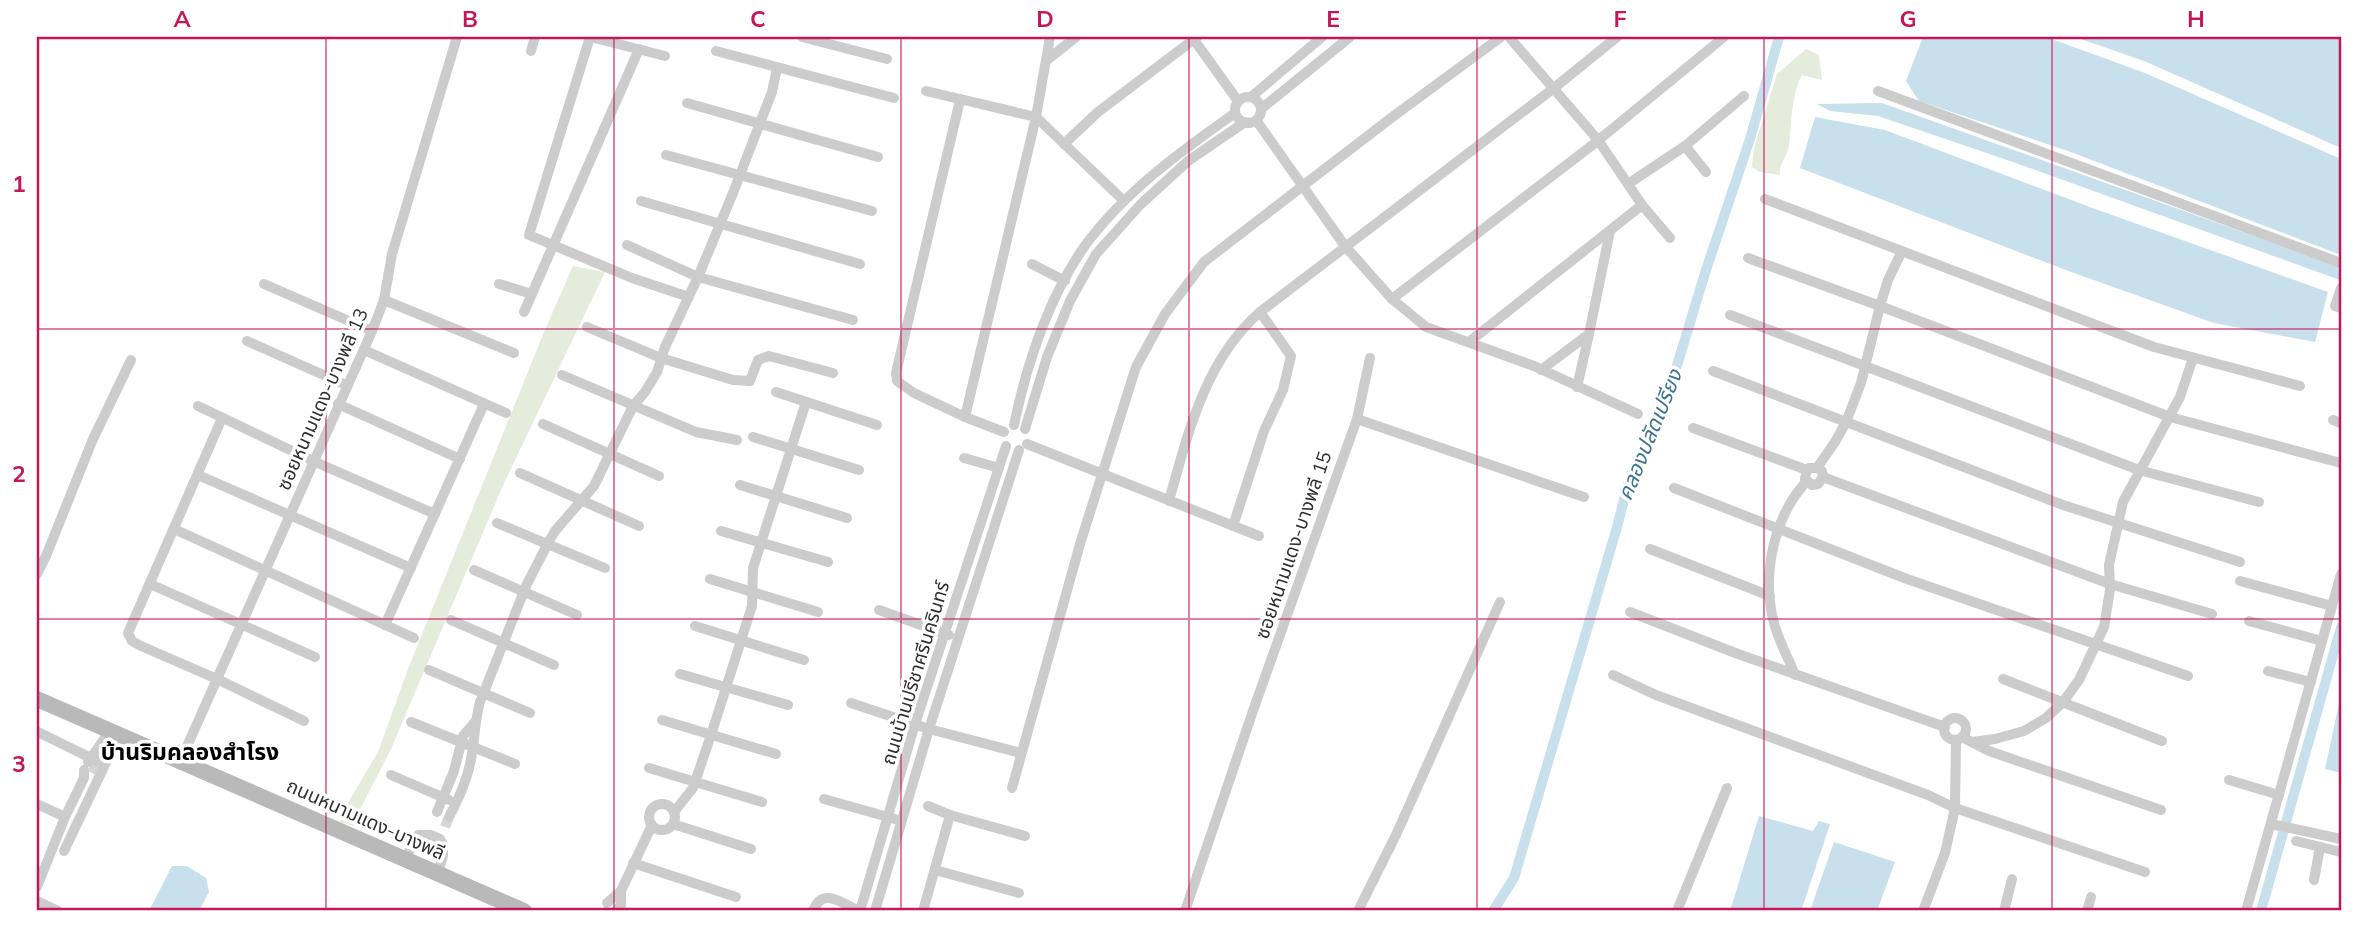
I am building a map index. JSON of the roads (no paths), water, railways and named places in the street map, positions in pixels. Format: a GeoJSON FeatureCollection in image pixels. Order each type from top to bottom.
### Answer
{"type":"FeatureCollection","features":[{"type":"Feature","properties":{"kind":"main road","name":"ถนนหนามแดง-บางพลี"},"geometry":{"type":"LineString","coordinates":[[37,699],[438,873],[507,908],[524,911]]}},
{"type":"Feature","properties":{"kind":"street","name":"ซอยหนามแดง-บางพลี 13"},"geometry":{"type":"LineString","coordinates":[[180,762],[384,300],[391,254],[457,37]]}},
{"type":"Feature","properties":{"kind":"street"},"geometry":{"type":"LineString","coordinates":[[531,51],[533,37]]}},
{"type":"Feature","properties":{"kind":"street"},"geometry":{"type":"LineString","coordinates":[[665,56],[591,37],[529,235],[632,278],[688,297]]}},
{"type":"Feature","properties":{"kind":"street"},"geometry":{"type":"LineString","coordinates":[[802,37],[887,59]]}},
{"type":"Feature","properties":{"kind":"street"},"geometry":{"type":"LineString","coordinates":[[965,417],[1047,60],[1050,38],[1038,37]]}},
{"type":"Feature","properties":{"kind":"street"},"geometry":{"type":"LineString","coordinates":[[1047,60],[1076,37]]}},
{"type":"Feature","properties":{"kind":"street"},"geometry":{"type":"LineString","coordinates":[[1238,100],[1251,97],[1322,37]]}},
{"type":"Feature","properties":{"kind":"street"},"geometry":{"type":"LineString","coordinates":[[1250,121],[1261,109],[1350,37]]}},
{"type":"Feature","properties":{"kind":"street"},"geometry":{"type":"LineString","coordinates":[[1012,788],[1076,556],[1136,367],[1165,314],[1204,262],[1501,37]]}},
{"type":"Feature","properties":{"kind":"street"},"geometry":{"type":"LineString","coordinates":[[1509,37],[1598,140],[1642,205],[1670,238]]}},
{"type":"Feature","properties":{"kind":"street"},"geometry":{"type":"LineString","coordinates":[[1169,501],[1184,446],[1209,376],[1240,329],[1617,37]]}},
{"type":"Feature","properties":{"kind":"street"},"geometry":{"type":"LineString","coordinates":[[1392,299],[1598,140],[1724,37]]}},
{"type":"Feature","properties":{"kind":"street"},"geometry":{"type":"LineString","coordinates":[[1064,144],[1098,112],[1195,38],[1238,100],[1235,113],[1240,120],[1250,121],[1303,186],[1345,246],[1392,299],[1426,327],[1541,370],[1639,414]]}},
{"type":"Feature","properties":{"kind":"street"},"geometry":{"type":"LineString","coordinates":[[524,312],[639,49]]}},
{"type":"Feature","properties":{"kind":"street"},"geometry":{"type":"LineString","coordinates":[[716,51],[894,98]]}},
{"type":"Feature","properties":{"kind":"street"},"geometry":{"type":"LineString","coordinates":[[440,839],[467,776],[475,722],[484,693],[524,593],[555,531],[594,486],[633,406],[657,372],[760,125],[777,68]]}},
{"type":"Feature","properties":{"kind":"street"},"geometry":{"type":"LineString","coordinates":[[926,91],[1036,117],[1124,201]]}},
{"type":"Feature","properties":{"kind":"street"},"geometry":{"type":"LineString","coordinates":[[1878,91],[2341,263]]}},
{"type":"Feature","properties":{"kind":"street"},"geometry":{"type":"LineString","coordinates":[[1628,184],[1685,146],[1744,96]]}},
{"type":"Feature","properties":{"kind":"street"},"geometry":{"type":"LineString","coordinates":[[1251,97],[1258,101],[1261,109]]}},
{"type":"Feature","properties":{"kind":"street"},"geometry":{"type":"LineString","coordinates":[[960,100],[896,373],[897,381],[914,393],[1004,432],[1020,427]]}},
{"type":"Feature","properties":{"kind":"street"},"geometry":{"type":"LineString","coordinates":[[687,103],[878,157]]}},
{"type":"Feature","properties":{"kind":"street","name":"ถนนบ้านปรีชาศรีนครินทร์"},"geometry":{"type":"LineString","coordinates":[[1020,427],[1040,333],[1085,247],[1124,201],[1177,154],[1235,113]]}},
{"type":"Feature","properties":{"kind":"street","name":"ถนนบ้านปรีชาศรีนครินทร์"},"geometry":{"type":"LineString","coordinates":[[1020,427],[1065,312],[1096,254],[1140,205],[1188,161],[1250,121]]}},
{"type":"Feature","properties":{"kind":"street"},"geometry":{"type":"LineString","coordinates":[[1685,146],[1706,172]]}},
{"type":"Feature","properties":{"kind":"street"},"geometry":{"type":"LineString","coordinates":[[666,155],[872,211]]}},
{"type":"Feature","properties":{"kind":"street"},"geometry":{"type":"LineString","coordinates":[[1765,199],[2096,326],[2193,358],[2300,386]]}},
{"type":"Feature","properties":{"kind":"street"},"geometry":{"type":"LineString","coordinates":[[641,201],[860,264]]}},
{"type":"Feature","properties":{"kind":"street"},"geometry":{"type":"LineString","coordinates":[[1469,342],[1642,205]]}},
{"type":"Feature","properties":{"kind":"street"},"geometry":{"type":"LineString","coordinates":[[1577,387],[1610,231]]}},
{"type":"Feature","properties":{"kind":"street"},"geometry":{"type":"LineString","coordinates":[[628,245],[698,277],[853,320]]}},
{"type":"Feature","properties":{"kind":"street"},"geometry":{"type":"LineString","coordinates":[[1795,675],[1773,620],[1770,596],[1769,577],[1779,530],[1795,494],[1814,474],[1846,422],[1861,383],[1888,279],[1902,251]]}},
{"type":"Feature","properties":{"kind":"street"},"geometry":{"type":"LineString","coordinates":[[1748,258],[2170,417],[2341,463]]}},
{"type":"Feature","properties":{"kind":"street"},"geometry":{"type":"LineString","coordinates":[[1032,264],[1065,281]]}},
{"type":"Feature","properties":{"kind":"street"},"geometry":{"type":"LineString","coordinates":[[264,284],[372,331]]}},
{"type":"Feature","properties":{"kind":"street"},"geometry":{"type":"LineString","coordinates":[[499,284],[532,294]]}},
{"type":"Feature","properties":{"kind":"street"},"geometry":{"type":"LineString","coordinates":[[2341,288],[2335,306],[2341,308]]}},
{"type":"Feature","properties":{"kind":"street"},"geometry":{"type":"LineString","coordinates":[[384,300],[514,353]]}},
{"type":"Feature","properties":{"kind":"street"},"geometry":{"type":"LineString","coordinates":[[1233,526],[1264,431],[1283,390],[1291,356],[1260,312]]}},
{"type":"Feature","properties":{"kind":"street"},"geometry":{"type":"LineString","coordinates":[[1730,315],[2139,470],[2259,502]]}},
{"type":"Feature","properties":{"kind":"street"},"geometry":{"type":"LineString","coordinates":[[587,327],[661,358],[733,380],[750,381],[758,360],[769,356],[834,373]]}},
{"type":"Feature","properties":{"kind":"street"},"geometry":{"type":"LineString","coordinates":[[1541,370],[1589,334]]}},
{"type":"Feature","properties":{"kind":"street"},"geometry":{"type":"LineString","coordinates":[[247,341],[346,386]]}},
{"type":"Feature","properties":{"kind":"street"},"geometry":{"type":"LineString","coordinates":[[364,350],[506,413]]}},
{"type":"Feature","properties":{"kind":"street","name":"ซอยหนามแดง-บางพลี 15"},"geometry":{"type":"LineString","coordinates":[[1185,911],[1246,730],[1357,419],[1370,358]]}},
{"type":"Feature","properties":{"kind":"street"},"geometry":{"type":"LineString","coordinates":[[1964,740],[1995,740],[2024,731],[2046,718],[2063,702],[2079,680],[2104,627],[2110,583],[2109,565],[2123,502],[2180,397],[2193,358]]}},
{"type":"Feature","properties":{"kind":"street"},"geometry":{"type":"LineString","coordinates":[[37,574],[93,439],[131,360]]}},
{"type":"Feature","properties":{"kind":"street"},"geometry":{"type":"LineString","coordinates":[[1713,371],[2118,524],[2240,562]]}},
{"type":"Feature","properties":{"kind":"street"},"geometry":{"type":"LineString","coordinates":[[562,375],[703,435],[737,440]]}},
{"type":"Feature","properties":{"kind":"street"},"geometry":{"type":"LineString","coordinates":[[776,392],[877,425]]}},
{"type":"Feature","properties":{"kind":"street"},"geometry":{"type":"LineString","coordinates":[[652,825],[663,830],[689,797],[696,782],[752,606],[751,576],[806,402]]}},
{"type":"Feature","properties":{"kind":"street"},"geometry":{"type":"LineString","coordinates":[[338,404],[460,459]]}},
{"type":"Feature","properties":{"kind":"street"},"geometry":{"type":"LineString","coordinates":[[385,625],[484,404]]}},
{"type":"Feature","properties":{"kind":"street"},"geometry":{"type":"LineString","coordinates":[[198,406],[313,461],[435,514]]}},
{"type":"Feature","properties":{"kind":"street"},"geometry":{"type":"LineString","coordinates":[[222,418],[128,634],[132,641],[304,720]]}},
{"type":"Feature","properties":{"kind":"street"},"geometry":{"type":"LineString","coordinates":[[1357,419],[1584,497]]}},
{"type":"Feature","properties":{"kind":"street"},"geometry":{"type":"LineString","coordinates":[[542,424],[659,476]]}},
{"type":"Feature","properties":{"kind":"street","name":"ถนนบ้านปรีชาศรีนครินทร์"},"geometry":{"type":"LineString","coordinates":[[875,911],[958,638],[1023,447],[1029,438],[1020,427]]}},
{"type":"Feature","properties":{"kind":"street"},"geometry":{"type":"LineString","coordinates":[[1693,428],[2110,583],[2212,614]]}},
{"type":"Feature","properties":{"kind":"street","name":"ถนนบ้านปรีชาศรีนครินทร์"},"geometry":{"type":"LineString","coordinates":[[860,911],[915,724],[1006,446],[1003,441],[1004,432]]}},
{"type":"Feature","properties":{"kind":"street"},"geometry":{"type":"LineString","coordinates":[[753,438],[859,470]]}},
{"type":"Feature","properties":{"kind":"street"},"geometry":{"type":"LineString","coordinates":[[1006,446],[1011,450],[1023,447],[1102,473],[1259,536]]}},
{"type":"Feature","properties":{"kind":"street"},"geometry":{"type":"LineString","coordinates":[[964,458],[999,468]]}},
{"type":"Feature","properties":{"kind":"street"},"geometry":{"type":"LineString","coordinates":[[520,473],[639,526]]}},
{"type":"Feature","properties":{"kind":"street"},"geometry":{"type":"LineString","coordinates":[[198,475],[411,568]]}},
{"type":"Feature","properties":{"kind":"street"},"geometry":{"type":"LineString","coordinates":[[740,485],[847,518]]}},
{"type":"Feature","properties":{"kind":"street"},"geometry":{"type":"LineString","coordinates":[[1674,488],[1907,579],[2188,676]]}},
{"type":"Feature","properties":{"kind":"street"},"geometry":{"type":"LineString","coordinates":[[497,523],[606,568]]}},
{"type":"Feature","properties":{"kind":"street"},"geometry":{"type":"LineString","coordinates":[[174,529],[414,638]]}},
{"type":"Feature","properties":{"kind":"street"},"geometry":{"type":"LineString","coordinates":[[721,531],[828,562]]}},
{"type":"Feature","properties":{"kind":"street"},"geometry":{"type":"LineString","coordinates":[[1650,549],[1770,596]]}},
{"type":"Feature","properties":{"kind":"street"},"geometry":{"type":"LineString","coordinates":[[474,570],[577,615]]}},
{"type":"Feature","properties":{"kind":"street"},"geometry":{"type":"LineString","coordinates":[[2246,911],[2341,575]]}},
{"type":"Feature","properties":{"kind":"street"},"geometry":{"type":"LineString","coordinates":[[710,579],[818,612]]}},
{"type":"Feature","properties":{"kind":"street"},"geometry":{"type":"LineString","coordinates":[[2240,581],[2332,606]]}},
{"type":"Feature","properties":{"kind":"street"},"geometry":{"type":"LineString","coordinates":[[150,584],[315,657]]}},
{"type":"Feature","properties":{"kind":"street"},"geometry":{"type":"LineString","coordinates":[[1359,911],[1396,835],[1500,602]]}},
{"type":"Feature","properties":{"kind":"street"},"geometry":{"type":"LineString","coordinates":[[878,610],[958,638]]}},
{"type":"Feature","properties":{"kind":"street"},"geometry":{"type":"LineString","coordinates":[[1629,612],[1795,675],[1945,727]]}},
{"type":"Feature","properties":{"kind":"street"},"geometry":{"type":"LineString","coordinates":[[451,620],[554,665]]}},
{"type":"Feature","properties":{"kind":"street"},"geometry":{"type":"LineString","coordinates":[[2249,621],[2322,641]]}},
{"type":"Feature","properties":{"kind":"street"},"geometry":{"type":"LineString","coordinates":[[695,626],[804,660]]}},
{"type":"Feature","properties":{"kind":"street"},"geometry":{"type":"LineString","coordinates":[[429,670],[530,713]]}},
{"type":"Feature","properties":{"kind":"street"},"geometry":{"type":"LineString","coordinates":[[2267,671],[2311,682]]}},
{"type":"Feature","properties":{"kind":"street"},"geometry":{"type":"LineString","coordinates":[[680,674],[788,705]]}},
{"type":"Feature","properties":{"kind":"street"},"geometry":{"type":"LineString","coordinates":[[1612,674],[1656,695],[1928,795],[1955,808],[2145,872]]}},
{"type":"Feature","properties":{"kind":"street"},"geometry":{"type":"LineString","coordinates":[[2003,679],[2162,741]]}},
{"type":"Feature","properties":{"kind":"street"},"geometry":{"type":"LineString","coordinates":[[851,703],[929,729],[1021,753]]}},
{"type":"Feature","properties":{"kind":"street"},"geometry":{"type":"LineString","coordinates":[[1923,911],[1945,853],[1955,808],[1964,740],[1966,730],[1966,725],[1961,719],[1951,719],[1945,727],[1947,736],[1964,740],[2161,810]]}},
{"type":"Feature","properties":{"kind":"street"},"geometry":{"type":"LineString","coordinates":[[662,720],[776,754]]}},
{"type":"Feature","properties":{"kind":"street"},"geometry":{"type":"LineString","coordinates":[[411,722],[516,764]]}},
{"type":"Feature","properties":{"kind":"street"},"geometry":{"type":"LineString","coordinates":[[428,835],[454,771],[463,736],[475,722]]}},
{"type":"Feature","properties":{"kind":"street"},"geometry":{"type":"LineString","coordinates":[[38,732],[91,765]]}},
{"type":"Feature","properties":{"kind":"street"},"geometry":{"type":"LineString","coordinates":[[37,887],[38,874],[91,765],[114,733]]}},
{"type":"Feature","properties":{"kind":"street"},"geometry":{"type":"LineString","coordinates":[[64,851],[114,733]]}},
{"type":"Feature","properties":{"kind":"street"},"geometry":{"type":"LineString","coordinates":[[649,768],[762,802]]}},
{"type":"Feature","properties":{"kind":"street"},"geometry":{"type":"LineString","coordinates":[[391,775],[456,804]]}},
{"type":"Feature","properties":{"kind":"street"},"geometry":{"type":"LineString","coordinates":[[2229,780],[2279,795]]}},
{"type":"Feature","properties":{"kind":"street"},"geometry":{"type":"LineString","coordinates":[[1677,911],[1727,789]]}},
{"type":"Feature","properties":{"kind":"street"},"geometry":{"type":"LineString","coordinates":[[824,799],[902,821]]}},
{"type":"Feature","properties":{"kind":"street"},"geometry":{"type":"LineString","coordinates":[[37,804],[65,817]]}},
{"type":"Feature","properties":{"kind":"street"},"geometry":{"type":"LineString","coordinates":[[610,907],[622,900],[621,891],[652,825],[650,813],[658,805],[670,807],[674,818],[751,849]]}},
{"type":"Feature","properties":{"kind":"street"},"geometry":{"type":"LineString","coordinates":[[928,806],[1025,836]]}},
{"type":"Feature","properties":{"kind":"street"},"geometry":{"type":"LineString","coordinates":[[923,911],[950,815]]}},
{"type":"Feature","properties":{"kind":"street"},"geometry":{"type":"LineString","coordinates":[[2271,824],[2341,839]]}},
{"type":"Feature","properties":{"kind":"street"},"geometry":{"type":"LineString","coordinates":[[405,859],[418,835],[440,839],[443,856],[438,873]]}},
{"type":"Feature","properties":{"kind":"street"},"geometry":{"type":"LineString","coordinates":[[2296,841],[2341,852]]}},
{"type":"Feature","properties":{"kind":"street"},"geometry":{"type":"LineString","coordinates":[[2314,880],[2320,847]]}},
{"type":"Feature","properties":{"kind":"street"},"geometry":{"type":"LineString","coordinates":[[634,863],[736,897]]}},
{"type":"Feature","properties":{"kind":"street"},"geometry":{"type":"LineString","coordinates":[[935,870],[1019,893]]}},
{"type":"Feature","properties":{"kind":"street"},"geometry":{"type":"LineString","coordinates":[[2004,911],[2012,879]]}},
{"type":"Feature","properties":{"kind":"street"},"geometry":{"type":"LineString","coordinates":[[2087,911],[2091,897]]}},
{"type":"Feature","properties":{"kind":"street"},"geometry":{"type":"LineString","coordinates":[[813,911],[818,901],[830,898],[860,911]]}},
{"type":"Feature","properties":{"kind":"street"},"geometry":{"type":"LineString","coordinates":[[37,901],[58,911]]}},
{"type":"Feature","properties":{"kind":"water"},"geometry":{"type":"Polygon","coordinates":[[[1923,37],[2046,37],[2145,73],[2341,159],[2341,255],[2068,151],[1919,101],[1906,81],[1923,37]]]}},
{"type":"Feature","properties":{"kind":"water"},"geometry":{"type":"Polygon","coordinates":[[[2075,37],[2341,37],[2341,148],[2144,61],[2075,37]]]}},
{"type":"Feature","properties":{"kind":"water"},"geometry":{"type":"Polygon","coordinates":[[[1882,103],[2338,266],[2340,280],[1878,116],[1830,111],[1817,104],[1882,103]]]}},
{"type":"Feature","properties":{"kind":"water"},"geometry":{"type":"Polygon","coordinates":[[[1815,117],[1885,130],[2328,292],[2315,342],[2214,323],[2063,269],[1800,168],[1815,117]]]}},
{"type":"Feature","properties":{"kind":"water"},"geometry":{"type":"Polygon","coordinates":[[[2341,699],[2341,773],[2325,769],[2341,699]]]}},
{"type":"Feature","properties":{"kind":"water"},"geometry":{"type":"Polygon","coordinates":[[[1759,816],[1813,831],[1819,821],[1830,824],[1801,911],[1730,911],[1759,816]]]}},
{"type":"Feature","properties":{"kind":"water"},"geometry":{"type":"Polygon","coordinates":[[[1834,842],[1895,862],[1877,911],[1810,911],[1834,842]]]}},
{"type":"Feature","properties":{"kind":"water"},"geometry":{"type":"Polygon","coordinates":[[[172,866],[187,866],[206,878],[209,892],[199,911],[149,911],[172,866]]]}},
{"type":"Feature","properties":{"kind":"waterway","name":"คลองปลัดเปรียง"},"geometry":{"type":"LineString","coordinates":[[1493,911],[1514,878],[1630,476],[1663,412],[1705,273],[1750,139],[1779,37]]}},
{"type":"Feature","properties":{"kind":"waterway"},"geometry":{"type":"LineString","coordinates":[[2261,911],[2341,627]]}},
{"type":"Feature","properties":{"kind":"tunnel"},"geometry":{"type":"LineString","coordinates":[[92,773],[96,765]]}},
{"type":"Feature","properties":{"kind":"tunnel"},"geometry":{"type":"LineString","coordinates":[[445,827],[449,817]]}},
{"type":"Feature","properties":{"kind":"district","name":"บ้านริมคลองสำโรง"},"geometry":{"type":"Point","coordinates":[190,752]}}]}
